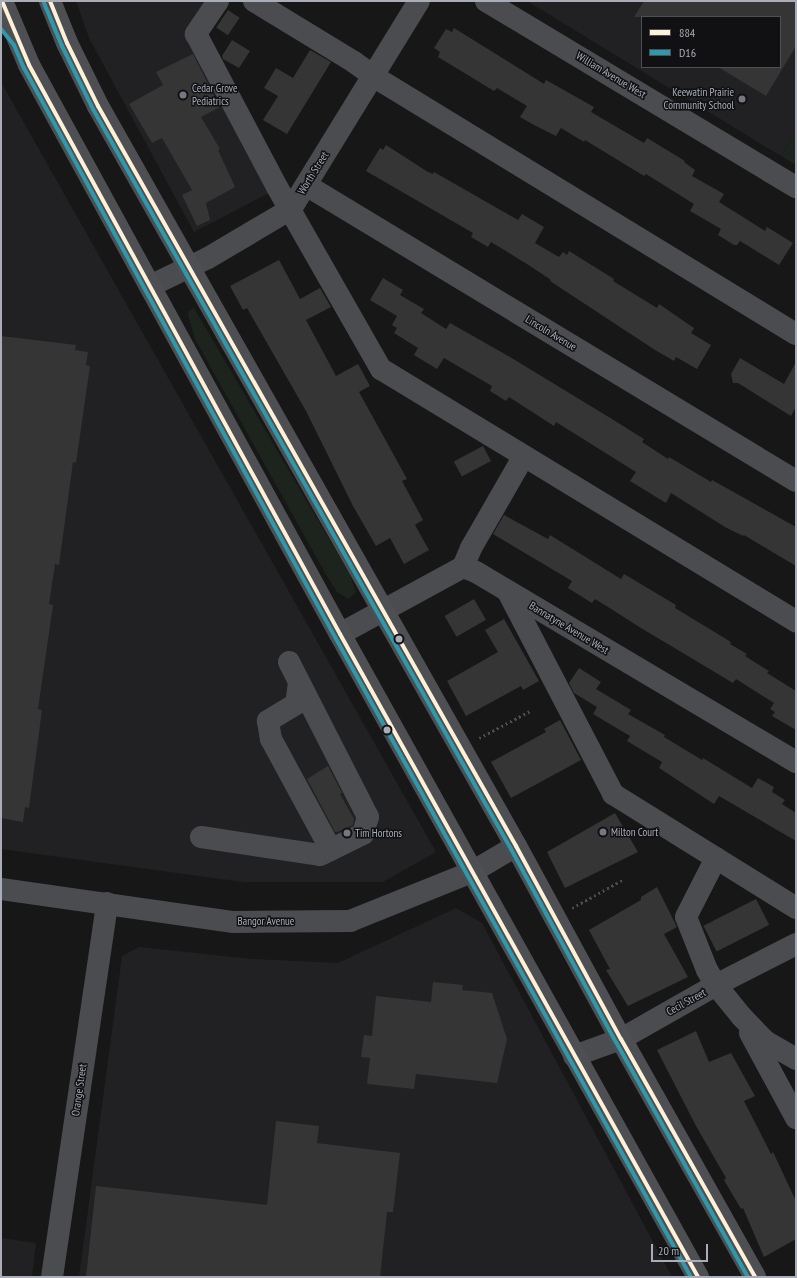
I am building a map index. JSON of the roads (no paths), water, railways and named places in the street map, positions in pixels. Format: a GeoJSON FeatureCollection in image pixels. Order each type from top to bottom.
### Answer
{"type":"FeatureCollection","features":[{"type":"Feature","properties":{"kind":"main road"},"geometry":{"type":"LineString","coordinates":[[2,1],[33,72],[340,634],[698,1277]]}},
{"type":"Feature","properties":{"kind":"main road"},"geometry":{"type":"LineString","coordinates":[[50,1],[67,43],[98,106],[516,846],[621,1039],[755,1277]]}},
{"type":"Feature","properties":{"kind":"main road"},"geometry":{"type":"LineString","coordinates":[[1,20],[19,42]]}},
{"type":"Feature","properties":{"kind":"street"},"geometry":{"type":"LineString","coordinates":[[218,1],[196,34],[277,187],[291,209],[381,369],[796,621]]}},
{"type":"Feature","properties":{"kind":"street"},"geometry":{"type":"LineString","coordinates":[[254,1],[354,62],[373,76],[796,334]]}},
{"type":"Feature","properties":{"kind":"street","name":"Worth Street"},"geometry":{"type":"LineString","coordinates":[[150,286],[188,266],[208,258],[291,209],[419,1]]}},
{"type":"Feature","properties":{"kind":"street","name":"William Avenue West"},"geometry":{"type":"LineString","coordinates":[[486,1],[796,187]]}},
{"type":"Feature","properties":{"kind":"street","name":"Lincoln Avenue"},"geometry":{"type":"LineString","coordinates":[[306,185],[796,481]]}},
{"type":"Feature","properties":{"kind":"street"},"geometry":{"type":"LineString","coordinates":[[340,634],[463,567],[471,548],[524,456]]}},
{"type":"Feature","properties":{"kind":"street","name":"Bannatyne Avenue West"},"geometry":{"type":"LineString","coordinates":[[463,567],[476,572],[796,762]]}},
{"type":"Feature","properties":{"kind":"street"},"geometry":{"type":"LineString","coordinates":[[508,592],[612,794],[796,908]]}},
{"type":"Feature","properties":{"kind":"street"},"geometry":{"type":"LineString","coordinates":[[201,837],[320,855],[363,834],[368,817],[288,662]]}},
{"type":"Feature","properties":{"kind":"street"},"geometry":{"type":"LineString","coordinates":[[299,683],[296,704],[268,721],[271,739],[331,850]]}},
{"type":"Feature","properties":{"kind":"street","name":"Bangor Avenue"},"geometry":{"type":"LineString","coordinates":[[1,889],[234,922],[350,921],[472,872],[516,846]]}},
{"type":"Feature","properties":{"kind":"street"},"geometry":{"type":"LineString","coordinates":[[716,858],[686,917],[707,970],[716,985],[741,1016],[765,1041],[796,1059]]}},
{"type":"Feature","properties":{"kind":"street","name":"Orange Street"},"geometry":{"type":"LineString","coordinates":[[52,1277],[107,903]]}},
{"type":"Feature","properties":{"kind":"street","name":"Cecil Street"},"geometry":{"type":"LineString","coordinates":[[574,1056],[621,1039],[716,985],[796,944]]}},
{"type":"Feature","properties":{"kind":"street"},"geometry":{"type":"LineString","coordinates":[[741,1016],[796,1118]]}},
{"type":"Feature","properties":{"kind":"place","name":"Cedar Grove Pediatrics"},"geometry":{"type":"Point","coordinates":[183,95]}},
{"type":"Feature","properties":{"kind":"place","name":"Keewatin Prairie Community School"},"geometry":{"type":"Point","coordinates":[742,99]}},
{"type":"Feature","properties":{"kind":"place","name":"Milton Court"},"geometry":{"type":"Point","coordinates":[603,832]}},
{"type":"Feature","properties":{"kind":"place","name":"Tim Hortons"},"geometry":{"type":"Point","coordinates":[347,833]}}]}
